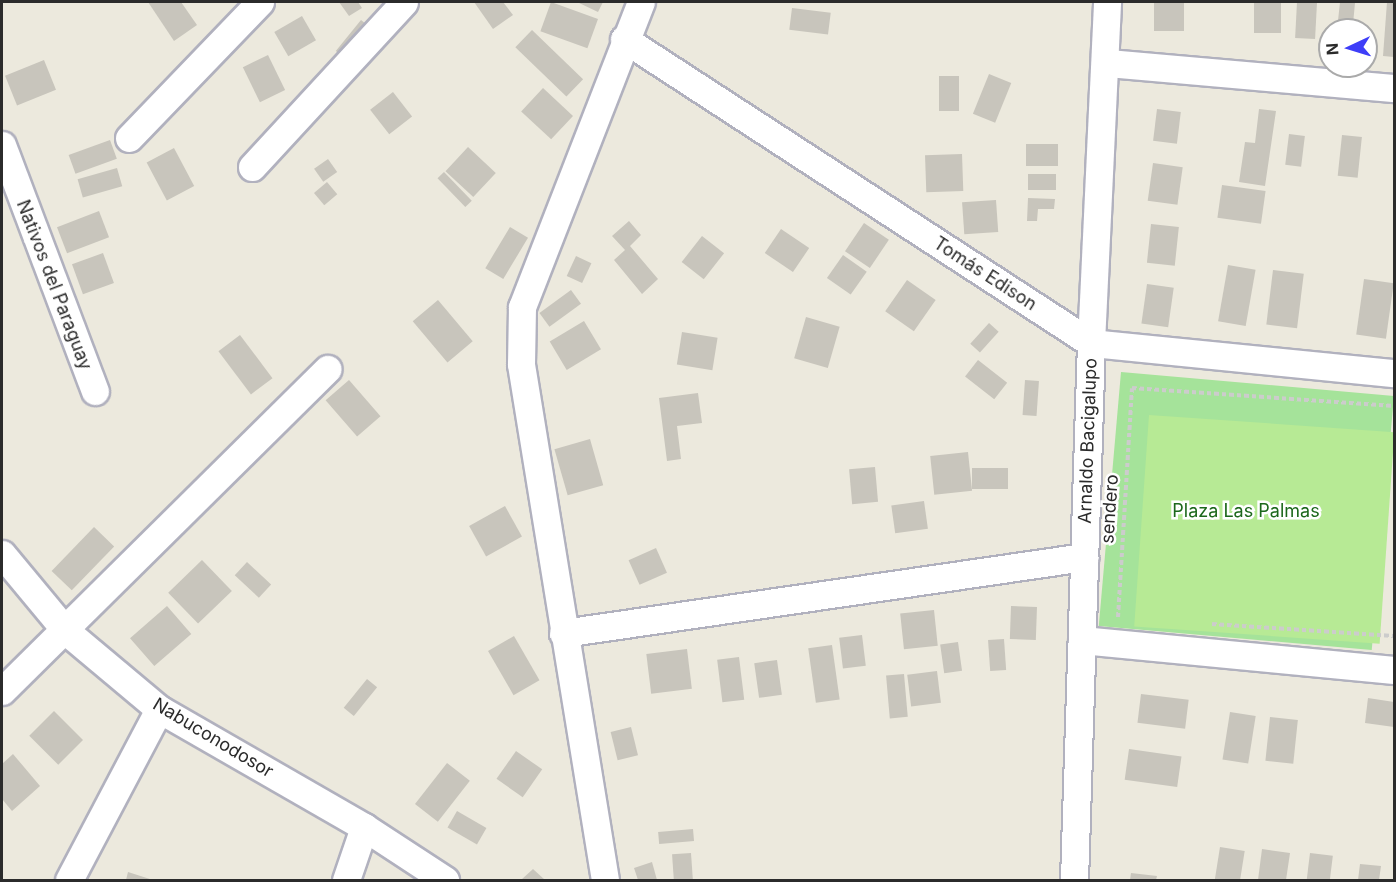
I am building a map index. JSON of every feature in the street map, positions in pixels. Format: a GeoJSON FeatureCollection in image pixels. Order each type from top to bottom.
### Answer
{"type":"FeatureCollection","features":[{"type":"Feature","properties":{"kind":"street"},"geometry":{"type":"LineString","coordinates":[[129,138],[260,2]]}},
{"type":"Feature","properties":{"kind":"street"},"geometry":{"type":"LineString","coordinates":[[252,167],[404,2]]}},
{"type":"Feature","properties":{"kind":"street"},"geometry":{"type":"LineString","coordinates":[[605,880],[521,364],[522,307],[624,39],[641,2]]}},
{"type":"Feature","properties":{"kind":"street","name":"Arnaldo Bacigalupo"},"geometry":{"type":"LineString","coordinates":[[1074,880],[1091,343],[1107,63],[1107,2]]}},
{"type":"Feature","properties":{"kind":"street","name":"Tomás Edison"},"geometry":{"type":"LineString","coordinates":[[624,39],[1091,343],[1395,373]]}},
{"type":"Feature","properties":{"kind":"street"},"geometry":{"type":"LineString","coordinates":[[1107,63],[1395,88]]}},
{"type":"Feature","properties":{"kind":"street","name":"Nativos del Paraguay"},"geometry":{"type":"LineString","coordinates":[[2,145],[94,391]]}},
{"type":"Feature","properties":{"kind":"street"},"geometry":{"type":"LineString","coordinates":[[2,691],[66,631],[154,536],[327,369]]}},
{"type":"Feature","properties":{"kind":"street","name":"Nabuconodosor"},"geometry":{"type":"LineString","coordinates":[[2,554],[66,631],[159,709],[364,827],[445,880]]}},
{"type":"Feature","properties":{"kind":"street"},"geometry":{"type":"LineString","coordinates":[[563,633],[1084,557]]}},
{"type":"Feature","properties":{"kind":"street"},"geometry":{"type":"LineString","coordinates":[[1083,640],[1395,670]]}},
{"type":"Feature","properties":{"kind":"street"},"geometry":{"type":"LineString","coordinates":[[69,880],[159,709]]}},
{"type":"Feature","properties":{"kind":"street"},"geometry":{"type":"LineString","coordinates":[[346,880],[364,827]]}},
{"type":"Feature","properties":{"kind":"path","name":"sendero"},"geometry":{"type":"LineString","coordinates":[[1128,618],[1116,617],[1132,388],[1395,406]]}},
{"type":"Feature","properties":{"kind":"path"},"geometry":{"type":"LineString","coordinates":[[1209,624],[1395,636]]}},
{"type":"Feature","properties":{"kind":"green space","name":"Plaza Las Palmas"},"geometry":{"type":"Polygon","coordinates":[[[1121,372],[1394,396],[1372,650],[1099,626],[1121,372]]]}},
{"type":"Feature","properties":{"kind":"green space","name":"Plaza Las Palmas"},"geometry":{"type":"Polygon","coordinates":[[[1149,415],[1394,432],[1380,644],[1134,626],[1149,415]]]}},
{"type":"Feature","properties":{"kind":"building"},"geometry":{"type":"Polygon","coordinates":[[[148,2],[181,2],[197,25],[174,41],[148,2]]]}},
{"type":"Feature","properties":{"kind":"building"},"geometry":{"type":"Polygon","coordinates":[[[339,2],[358,2],[362,8],[349,16],[339,2]]]}},
{"type":"Feature","properties":{"kind":"building"},"geometry":{"type":"Polygon","coordinates":[[[474,2],[503,2],[513,15],[493,29],[474,2]]]}},
{"type":"Feature","properties":{"kind":"building"},"geometry":{"type":"Polygon","coordinates":[[[551,2],[598,19],[587,48],[540,31],[551,2]]]}},
{"type":"Feature","properties":{"kind":"building"},"geometry":{"type":"Polygon","coordinates":[[[577,2],[603,2],[598,12],[577,2]]]}},
{"type":"Feature","properties":{"kind":"building"},"geometry":{"type":"Polygon","coordinates":[[[1154,2],[1184,2],[1184,31],[1154,31],[1154,2]]]}},
{"type":"Feature","properties":{"kind":"building"},"geometry":{"type":"Polygon","coordinates":[[[1254,2],[1281,2],[1281,33],[1254,33],[1254,2]]]}},
{"type":"Feature","properties":{"kind":"building"},"geometry":{"type":"Polygon","coordinates":[[[1297,2],[1317,3],[1315,39],[1295,38],[1297,2]]]}},
{"type":"Feature","properties":{"kind":"building"},"geometry":{"type":"Polygon","coordinates":[[[1340,2],[1355,3],[1354,18],[1338,18],[1340,2]]]}},
{"type":"Feature","properties":{"kind":"building"},"geometry":{"type":"Polygon","coordinates":[[[1387,2],[1394,2],[1394,57],[1383,56],[1387,2]]]}},
{"type":"Feature","properties":{"kind":"building"},"geometry":{"type":"Polygon","coordinates":[[[792,8],[831,13],[828,35],[789,30],[792,8]]]}},
{"type":"Feature","properties":{"kind":"building"},"geometry":{"type":"Polygon","coordinates":[[[302,16],[316,40],[288,56],[274,32],[302,16]]]}},
{"type":"Feature","properties":{"kind":"building"},"geometry":{"type":"Polygon","coordinates":[[[361,20],[372,29],[347,60],[336,51],[361,20]]]}},
{"type":"Feature","properties":{"kind":"building"},"geometry":{"type":"Polygon","coordinates":[[[532,30],[583,79],[566,97],[515,47],[532,30]]]}},
{"type":"Feature","properties":{"kind":"building"},"geometry":{"type":"Polygon","coordinates":[[[268,55],[285,90],[260,102],[243,67],[268,55]]]}},
{"type":"Feature","properties":{"kind":"building"},"geometry":{"type":"Polygon","coordinates":[[[44,60],[56,90],[17,105],[5,76],[44,60]]]}},
{"type":"Feature","properties":{"kind":"building"},"geometry":{"type":"Polygon","coordinates":[[[989,74],[1011,83],[995,123],[973,114],[989,74]]]}},
{"type":"Feature","properties":{"kind":"building"},"geometry":{"type":"Polygon","coordinates":[[[939,76],[959,76],[959,111],[939,111],[939,76]]]}},
{"type":"Feature","properties":{"kind":"building"},"geometry":{"type":"Polygon","coordinates":[[[543,88],[573,116],[551,139],[521,111],[543,88]]]}},
{"type":"Feature","properties":{"kind":"building"},"geometry":{"type":"Polygon","coordinates":[[[393,92],[412,116],[389,134],[370,110],[393,92]]]}},
{"type":"Feature","properties":{"kind":"building"},"geometry":{"type":"Polygon","coordinates":[[[1157,109],[1181,112],[1177,144],[1153,141],[1157,109]]]}},
{"type":"Feature","properties":{"kind":"building"},"geometry":{"type":"Polygon","coordinates":[[[1259,109],[1276,111],[1265,186],[1239,182],[1245,142],[1255,143],[1259,109]]]}},
{"type":"Feature","properties":{"kind":"building"},"geometry":{"type":"Polygon","coordinates":[[[1289,134],[1305,136],[1301,167],[1285,165],[1289,134]]]}},
{"type":"Feature","properties":{"kind":"building"},"geometry":{"type":"Polygon","coordinates":[[[1342,135],[1362,137],[1358,178],[1338,176],[1342,135]]]}},
{"type":"Feature","properties":{"kind":"building"},"geometry":{"type":"Polygon","coordinates":[[[110,140],[117,159],[75,174],[69,155],[110,140]]]}},
{"type":"Feature","properties":{"kind":"building"},"geometry":{"type":"Polygon","coordinates":[[[1026,144],[1058,144],[1058,166],[1026,166],[1026,144]]]}},
{"type":"Feature","properties":{"kind":"building"},"geometry":{"type":"Polygon","coordinates":[[[468,147],[496,173],[473,197],[445,171],[468,147]]]}},
{"type":"Feature","properties":{"kind":"building"},"geometry":{"type":"Polygon","coordinates":[[[174,148],[194,186],[167,201],[147,163],[174,148]]]}},
{"type":"Feature","properties":{"kind":"building"},"geometry":{"type":"Polygon","coordinates":[[[962,154],[963,191],[926,192],[925,155],[962,154]]]}},
{"type":"Feature","properties":{"kind":"building"},"geometry":{"type":"Polygon","coordinates":[[[328,159],[337,172],[323,182],[314,169],[328,159]]]}},
{"type":"Feature","properties":{"kind":"building"},"geometry":{"type":"Polygon","coordinates":[[[1153,163],[1183,167],[1177,205],[1148,201],[1153,163]]]}},
{"type":"Feature","properties":{"kind":"building"},"geometry":{"type":"Polygon","coordinates":[[[117,168],[122,186],[83,198],[78,179],[117,168]]]}},
{"type":"Feature","properties":{"kind":"building"},"geometry":{"type":"Polygon","coordinates":[[[444,172],[472,201],[465,207],[438,178],[444,172]]]}},
{"type":"Feature","properties":{"kind":"building"},"geometry":{"type":"Polygon","coordinates":[[[1028,174],[1056,174],[1056,190],[1028,190],[1028,174]]]}},
{"type":"Feature","properties":{"kind":"building"},"geometry":{"type":"Polygon","coordinates":[[[327,182],[337,194],[324,205],[314,193],[327,182]]]}},
{"type":"Feature","properties":{"kind":"building"},"geometry":{"type":"Polygon","coordinates":[[[1222,185],[1266,191],[1261,224],[1217,218],[1222,185]]]}},
{"type":"Feature","properties":{"kind":"building"},"geometry":{"type":"Polygon","coordinates":[[[1028,198],[1055,199],[1054,209],[1038,209],[1037,221],[1027,221],[1028,198]]]}},
{"type":"Feature","properties":{"kind":"building"},"geometry":{"type":"Polygon","coordinates":[[[996,200],[998,232],[964,234],[962,202],[996,200]]]}},
{"type":"Feature","properties":{"kind":"building"},"geometry":{"type":"Polygon","coordinates":[[[99,211],[109,237],[67,253],[57,227],[99,211]]]}},
{"type":"Feature","properties":{"kind":"building"},"geometry":{"type":"Polygon","coordinates":[[[629,221],[641,235],[630,246],[658,279],[642,294],[614,260],[625,250],[612,236],[629,221]]]}},
{"type":"Feature","properties":{"kind":"building"},"geometry":{"type":"Polygon","coordinates":[[[864,223],[889,240],[870,268],[845,251],[864,223]]]}},
{"type":"Feature","properties":{"kind":"building"},"geometry":{"type":"Polygon","coordinates":[[[1151,224],[1179,227],[1175,266],[1147,263],[1151,224]]]}},
{"type":"Feature","properties":{"kind":"building"},"geometry":{"type":"Polygon","coordinates":[[[510,227],[528,238],[503,279],[485,268],[510,227]]]}},
{"type":"Feature","properties":{"kind":"building"},"geometry":{"type":"Polygon","coordinates":[[[781,229],[809,248],[793,272],[765,253],[781,229]]]}},
{"type":"Feature","properties":{"kind":"building"},"geometry":{"type":"Polygon","coordinates":[[[702,236],[724,253],[704,279],[682,262],[702,236]]]}},
{"type":"Feature","properties":{"kind":"building"},"geometry":{"type":"Polygon","coordinates":[[[103,253],[114,283],[83,294],[72,264],[103,253]]]}},
{"type":"Feature","properties":{"kind":"building"},"geometry":{"type":"Polygon","coordinates":[[[843,255],[867,272],[851,295],[827,278],[843,255]]]}},
{"type":"Feature","properties":{"kind":"building"},"geometry":{"type":"Polygon","coordinates":[[[576,256],[591,263],[582,283],[567,276],[576,256]]]}},
{"type":"Feature","properties":{"kind":"building"},"geometry":{"type":"Polygon","coordinates":[[[1228,265],[1256,270],[1246,326],[1218,321],[1228,265]]]}},
{"type":"Feature","properties":{"kind":"building"},"geometry":{"type":"Polygon","coordinates":[[[1273,270],[1304,274],[1297,328],[1266,325],[1273,270]]]}},
{"type":"Feature","properties":{"kind":"building"},"geometry":{"type":"Polygon","coordinates":[[[1364,279],[1394,283],[1386,339],[1356,334],[1364,279]]]}},
{"type":"Feature","properties":{"kind":"building"},"geometry":{"type":"Polygon","coordinates":[[[907,280],[936,300],[914,331],[885,311],[907,280]]]}},
{"type":"Feature","properties":{"kind":"building"},"geometry":{"type":"Polygon","coordinates":[[[1147,284],[1174,288],[1168,327],[1141,324],[1147,284]]]}},
{"type":"Feature","properties":{"kind":"building"},"geometry":{"type":"Polygon","coordinates":[[[571,290],[581,304],[549,327],[539,313],[571,290]]]}},
{"type":"Feature","properties":{"kind":"building"},"geometry":{"type":"Polygon","coordinates":[[[438,300],[473,341],[447,363],[413,321],[438,300]]]}},
{"type":"Feature","properties":{"kind":"building"},"geometry":{"type":"Polygon","coordinates":[[[806,317],[840,327],[828,368],[794,358],[806,317]]]}},
{"type":"Feature","properties":{"kind":"building"},"geometry":{"type":"Polygon","coordinates":[[[584,321],[601,349],[567,370],[550,342],[584,321]]]}},
{"type":"Feature","properties":{"kind":"building"},"geometry":{"type":"Polygon","coordinates":[[[989,323],[999,332],[980,353],[970,344],[989,323]]]}},
{"type":"Feature","properties":{"kind":"building"},"geometry":{"type":"Polygon","coordinates":[[[682,332],[718,338],[712,370],[677,365],[682,332]]]}},
{"type":"Feature","properties":{"kind":"building"},"geometry":{"type":"Polygon","coordinates":[[[240,335],[272,378],[251,394],[218,351],[240,335]]]}},
{"type":"Feature","properties":{"kind":"building"},"geometry":{"type":"Polygon","coordinates":[[[978,360],[1007,383],[994,399],[965,377],[978,360]]]}},
{"type":"Feature","properties":{"kind":"building"},"geometry":{"type":"Polygon","coordinates":[[[349,380],[380,416],[357,437],[326,400],[349,380]]]}},
{"type":"Feature","properties":{"kind":"building"},"geometry":{"type":"Polygon","coordinates":[[[1025,380],[1039,381],[1037,416],[1023,415],[1025,380]]]}},
{"type":"Feature","properties":{"kind":"building"},"geometry":{"type":"Polygon","coordinates":[[[698,393],[702,423],[677,426],[681,459],[667,461],[659,398],[698,393]]]}},
{"type":"Feature","properties":{"kind":"building"},"geometry":{"type":"Polygon","coordinates":[[[590,439],[603,485],[568,495],[554,449],[590,439]]]}},
{"type":"Feature","properties":{"kind":"building"},"geometry":{"type":"Polygon","coordinates":[[[968,452],[972,491],[934,495],[930,456],[968,452]]]}},
{"type":"Feature","properties":{"kind":"building"},"geometry":{"type":"Polygon","coordinates":[[[875,467],[878,502],[852,504],[849,469],[875,467]]]}},
{"type":"Feature","properties":{"kind":"building"},"geometry":{"type":"Polygon","coordinates":[[[972,468],[1008,468],[1008,489],[972,489],[972,468]]]}},
{"type":"Feature","properties":{"kind":"building"},"geometry":{"type":"Polygon","coordinates":[[[924,501],[928,529],[895,533],[891,506],[924,501]]]}},
{"type":"Feature","properties":{"kind":"building"},"geometry":{"type":"Polygon","coordinates":[[[505,506],[522,537],[486,556],[469,526],[505,506]]]}},
{"type":"Feature","properties":{"kind":"building"},"geometry":{"type":"Polygon","coordinates":[[[94,527],[114,546],[72,590],[52,571],[94,527]]]}},
{"type":"Feature","properties":{"kind":"building"},"geometry":{"type":"Polygon","coordinates":[[[656,548],[667,573],[640,585],[629,560],[656,548]]]}},
{"type":"Feature","properties":{"kind":"building"},"geometry":{"type":"Polygon","coordinates":[[[202,560],[232,591],[198,624],[168,593],[202,560]]]}},
{"type":"Feature","properties":{"kind":"building"},"geometry":{"type":"Polygon","coordinates":[[[247,562],[271,585],[259,598],[235,575],[247,562]]]}},
{"type":"Feature","properties":{"kind":"building"},"geometry":{"type":"Polygon","coordinates":[[[167,606],[191,634],[154,666],[130,638],[167,606]]]}},
{"type":"Feature","properties":{"kind":"building"},"geometry":{"type":"Polygon","coordinates":[[[1011,606],[1037,607],[1036,640],[1010,639],[1011,606]]]}},
{"type":"Feature","properties":{"kind":"building"},"geometry":{"type":"Polygon","coordinates":[[[934,610],[938,646],[904,649],[900,614],[934,610]]]}},
{"type":"Feature","properties":{"kind":"building"},"geometry":{"type":"Polygon","coordinates":[[[862,635],[866,666],[843,669],[839,638],[862,635]]]}},
{"type":"Feature","properties":{"kind":"building"},"geometry":{"type":"Polygon","coordinates":[[[514,636],[540,680],[514,695],[488,651],[514,636]]]}},
{"type":"Feature","properties":{"kind":"building"},"geometry":{"type":"Polygon","coordinates":[[[1004,639],[1006,670],[990,671],[988,640],[1004,639]]]}},
{"type":"Feature","properties":{"kind":"building"},"geometry":{"type":"Polygon","coordinates":[[[958,642],[962,671],[944,673],[940,645],[958,642]]]}},
{"type":"Feature","properties":{"kind":"building"},"geometry":{"type":"Polygon","coordinates":[[[832,645],[840,699],[816,703],[808,648],[832,645]]]}},
{"type":"Feature","properties":{"kind":"building"},"geometry":{"type":"Polygon","coordinates":[[[687,649],[692,689],[651,694],[646,654],[687,649]]]}},
{"type":"Feature","properties":{"kind":"building"},"geometry":{"type":"Polygon","coordinates":[[[739,657],[744,700],[722,702],[717,660],[739,657]]]}},
{"type":"Feature","properties":{"kind":"building"},"geometry":{"type":"Polygon","coordinates":[[[777,660],[782,695],[759,698],[754,663],[777,660]]]}},
{"type":"Feature","properties":{"kind":"building"},"geometry":{"type":"Polygon","coordinates":[[[937,671],[941,703],[911,706],[907,675],[937,671]]]}},
{"type":"Feature","properties":{"kind":"building"},"geometry":{"type":"Polygon","coordinates":[[[904,674],[908,717],[890,718],[886,676],[904,674]]]}},
{"type":"Feature","properties":{"kind":"building"},"geometry":{"type":"Polygon","coordinates":[[[367,679],[377,687],[354,716],[344,708],[367,679]]]}},
{"type":"Feature","properties":{"kind":"building"},"geometry":{"type":"Polygon","coordinates":[[[1141,694],[1189,700],[1185,729],[1137,723],[1141,694]]]}},
{"type":"Feature","properties":{"kind":"building"},"geometry":{"type":"Polygon","coordinates":[[[1368,698],[1394,702],[1394,727],[1365,723],[1368,698]]]}},
{"type":"Feature","properties":{"kind":"building"},"geometry":{"type":"Polygon","coordinates":[[[54,711],[83,740],[58,765],[29,736],[54,711]]]}},
{"type":"Feature","properties":{"kind":"building"},"geometry":{"type":"Polygon","coordinates":[[[1230,712],[1256,716],[1248,763],[1222,759],[1230,712]]]}},
{"type":"Feature","properties":{"kind":"building"},"geometry":{"type":"Polygon","coordinates":[[[1270,717],[1298,720],[1293,764],[1265,761],[1270,717]]]}},
{"type":"Feature","properties":{"kind":"building"},"geometry":{"type":"Polygon","coordinates":[[[631,727],[638,755],[618,760],[611,732],[631,727]]]}},
{"type":"Feature","properties":{"kind":"building"},"geometry":{"type":"Polygon","coordinates":[[[1129,749],[1181,756],[1177,787],[1125,780],[1129,749]]]}},
{"type":"Feature","properties":{"kind":"building"},"geometry":{"type":"Polygon","coordinates":[[[516,751],[542,769],[523,797],[496,779],[516,751]]]}},
{"type":"Feature","properties":{"kind":"building"},"geometry":{"type":"Polygon","coordinates":[[[13,754],[40,786],[12,811],[2,799],[2,764],[13,754]]]}},
{"type":"Feature","properties":{"kind":"building"},"geometry":{"type":"Polygon","coordinates":[[[447,763],[470,781],[438,822],[415,804],[447,763]]]}},
{"type":"Feature","properties":{"kind":"building"},"geometry":{"type":"Polygon","coordinates":[[[457,811],[486,828],[477,844],[448,827],[457,811]]]}},
{"type":"Feature","properties":{"kind":"building"},"geometry":{"type":"Polygon","coordinates":[[[693,829],[694,841],[659,844],[658,832],[693,829]]]}},
{"type":"Feature","properties":{"kind":"building"},"geometry":{"type":"Polygon","coordinates":[[[1220,847],[1245,851],[1240,880],[1215,880],[1220,847]]]}},
{"type":"Feature","properties":{"kind":"building"},"geometry":{"type":"Polygon","coordinates":[[[1262,849],[1290,853],[1286,880],[1258,880],[1262,849]]]}},
{"type":"Feature","properties":{"kind":"building"},"geometry":{"type":"Polygon","coordinates":[[[691,853],[693,880],[674,880],[672,854],[691,853]]]}},
{"type":"Feature","properties":{"kind":"building"},"geometry":{"type":"Polygon","coordinates":[[[1310,853],[1333,856],[1330,880],[1307,880],[1310,853]]]}},
{"type":"Feature","properties":{"kind":"building"},"geometry":{"type":"Polygon","coordinates":[[[652,862],[657,880],[638,880],[634,868],[652,862]]]}},
{"type":"Feature","properties":{"kind":"building"},"geometry":{"type":"Polygon","coordinates":[[[1360,864],[1381,866],[1379,880],[1358,880],[1360,864]]]}},
{"type":"Feature","properties":{"kind":"building"},"geometry":{"type":"Polygon","coordinates":[[[533,869],[545,880],[521,880],[533,869]]]}},
{"type":"Feature","properties":{"kind":"building"},"geometry":{"type":"Polygon","coordinates":[[[128,872],[153,880],[126,880],[128,872]]]}},
{"type":"Feature","properties":{"kind":"building"},"geometry":{"type":"Polygon","coordinates":[[[1131,873],[1157,876],[1156,880],[1130,880],[1131,873]]]}}]}
